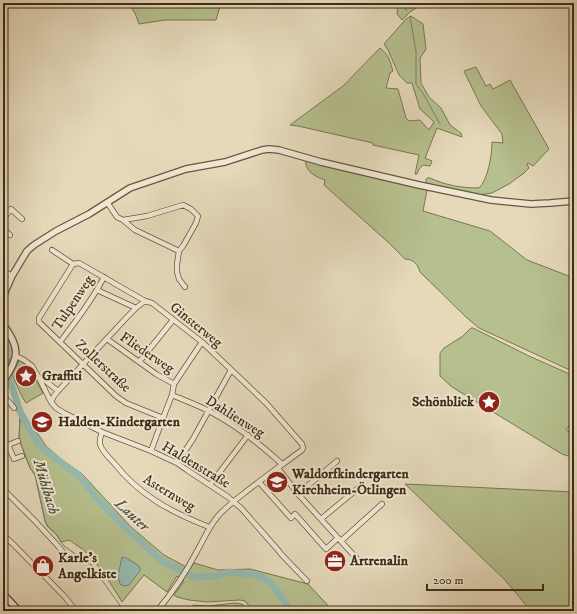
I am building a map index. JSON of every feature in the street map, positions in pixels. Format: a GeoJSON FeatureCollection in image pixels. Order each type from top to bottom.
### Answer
{"type":"FeatureCollection","features":[{"type":"Feature","properties":{"kind":"main road"},"geometry":{"type":"LineString","coordinates":[[3,594],[19,611]]}},
{"type":"Feature","properties":{"kind":"street"},"geometry":{"type":"LineString","coordinates":[[3,301],[12,276],[27,251],[56,231],[76,221],[130,188],[186,169],[225,162],[268,149],[280,150],[321,162],[491,200],[531,204],[574,201]]}},
{"type":"Feature","properties":{"kind":"street"},"geometry":{"type":"LineString","coordinates":[[107,202],[117,217],[123,220],[134,230],[179,252]]}},
{"type":"Feature","properties":{"kind":"street"},"geometry":{"type":"LineString","coordinates":[[123,220],[147,216],[183,205],[191,209],[198,216],[196,223],[179,252],[177,272],[179,279],[185,287]]}},
{"type":"Feature","properties":{"kind":"street"},"geometry":{"type":"LineString","coordinates":[[3,220],[11,209],[22,219]]}},
{"type":"Feature","properties":{"kind":"street"},"geometry":{"type":"LineString","coordinates":[[3,229],[10,235]]}},
{"type":"Feature","properties":{"kind":"street","name":"Ginsterweg"},"geometry":{"type":"LineString","coordinates":[[52,250],[73,264],[79,263],[145,301],[152,303],[202,342],[266,403],[302,444],[302,450],[280,466]]}},
{"type":"Feature","properties":{"kind":"street","name":"Zollerstraße"},"geometry":{"type":"LineString","coordinates":[[73,264],[39,318],[39,322],[116,396],[126,403],[163,418]]}},
{"type":"Feature","properties":{"kind":"street"},"geometry":{"type":"LineString","coordinates":[[3,270],[12,276]]}},
{"type":"Feature","properties":{"kind":"street","name":"Tulpenweg"},"geometry":{"type":"LineString","coordinates":[[60,342],[98,290],[104,277]]}},
{"type":"Feature","properties":{"kind":"street"},"geometry":{"type":"LineString","coordinates":[[98,290],[136,308]]}},
{"type":"Feature","properties":{"kind":"street"},"geometry":{"type":"LineString","coordinates":[[51,402],[58,391],[83,364],[136,308],[145,301]]}},
{"type":"Feature","properties":{"kind":"street"},"geometry":{"type":"LineString","coordinates":[[139,362],[173,320]]}},
{"type":"Feature","properties":{"kind":"street"},"geometry":{"type":"LineString","coordinates":[[3,324],[14,342],[16,350],[16,356],[12,366],[3,381]]}},
{"type":"Feature","properties":{"kind":"street","name":"Fliederweg"},"geometry":{"type":"LineString","coordinates":[[107,339],[156,374],[174,384]]}},
{"type":"Feature","properties":{"kind":"street"},"geometry":{"type":"LineString","coordinates":[[151,451],[172,395],[174,384],[202,342]]}},
{"type":"Feature","properties":{"kind":"street","name":"Haldenstraße"},"geometry":{"type":"LineString","coordinates":[[16,356],[30,364],[40,378],[51,402],[56,408],[102,432],[177,463],[241,508],[280,554],[307,582]]}},
{"type":"Feature","properties":{"kind":"street"},"geometry":{"type":"LineString","coordinates":[[177,463],[193,439],[231,370]]}},
{"type":"Feature","properties":{"kind":"street","name":"Haldenstraße"},"geometry":{"type":"LineString","coordinates":[[40,378],[58,391]]}},
{"type":"Feature","properties":{"kind":"street","name":"Dahlienweg"},"geometry":{"type":"LineString","coordinates":[[172,395],[209,411],[238,428],[267,450],[280,466],[298,494],[359,561]]}},
{"type":"Feature","properties":{"kind":"street"},"geometry":{"type":"LineString","coordinates":[[3,396],[12,404],[14,408]]}},
{"type":"Feature","properties":{"kind":"street","name":"Asternweg"},"geometry":{"type":"LineString","coordinates":[[102,432],[100,444],[108,457],[133,485],[147,496],[174,512],[185,518],[210,527]]}},
{"type":"Feature","properties":{"kind":"street"},"geometry":{"type":"LineString","coordinates":[[210,485],[248,435]]}},
{"type":"Feature","properties":{"kind":"street"},"geometry":{"type":"LineString","coordinates":[[8,445],[18,441]]}},
{"type":"Feature","properties":{"kind":"street"},"geometry":{"type":"LineString","coordinates":[[3,442],[8,445],[14,459],[22,456]]}},
{"type":"Feature","properties":{"kind":"street"},"geometry":{"type":"LineString","coordinates":[[298,494],[337,461]]}},
{"type":"Feature","properties":{"kind":"street"},"geometry":{"type":"LineString","coordinates":[[156,611],[169,597],[181,580],[218,515],[280,466]]}},
{"type":"Feature","properties":{"kind":"street"},"geometry":{"type":"LineString","coordinates":[[259,482],[291,518],[295,514],[326,548],[339,540],[382,504]]}},
{"type":"Feature","properties":{"kind":"street"},"geometry":{"type":"LineString","coordinates":[[322,520],[362,485]]}},
{"type":"Feature","properties":{"kind":"street"},"geometry":{"type":"LineString","coordinates":[[3,490],[35,521],[62,551]]}},
{"type":"Feature","properties":{"kind":"street"},"geometry":{"type":"LineString","coordinates":[[3,535],[34,565],[76,611]]}},
{"type":"Feature","properties":{"kind":"green space"},"geometry":{"type":"Polygon","coordinates":[[[128,3],[221,3],[216,20],[165,20],[139,24],[135,13],[128,3]]]}},
{"type":"Feature","properties":{"kind":"green space"},"geometry":{"type":"Polygon","coordinates":[[[398,3],[424,3],[410,12],[402,20],[397,14],[398,3]]]}},
{"type":"Feature","properties":{"kind":"green space"},"geometry":{"type":"Polygon","coordinates":[[[411,16],[423,24],[426,49],[420,58],[421,83],[429,97],[441,108],[450,125],[461,133],[462,137],[437,128],[425,158],[432,161],[430,166],[423,165],[417,174],[415,174],[419,155],[373,145],[373,143],[290,125],[343,86],[380,48],[390,61],[393,71],[390,73],[386,88],[398,89],[406,118],[409,121],[420,120],[429,130],[434,122],[420,109],[412,83],[407,83],[399,75],[384,44],[406,19],[411,16]]]}},
{"type":"Feature","properties":{"kind":"green space"},"geometry":{"type":"Polygon","coordinates":[[[476,67],[486,86],[490,84],[493,89],[510,80],[549,149],[533,166],[528,163],[529,168],[509,184],[492,193],[478,195],[426,183],[427,178],[430,178],[453,186],[479,188],[487,173],[492,142],[503,143],[502,134],[481,106],[464,71],[476,67]]]}},
{"type":"Feature","properties":{"kind":"green space"},"geometry":{"type":"Polygon","coordinates":[[[306,160],[427,190],[423,211],[490,231],[527,260],[574,278],[574,372],[479,328],[420,272],[415,263],[411,260],[405,259],[324,185],[325,180],[311,173],[307,167],[306,160]]]}},
{"type":"Feature","properties":{"kind":"green space"},"geometry":{"type":"Polygon","coordinates":[[[471,328],[574,376],[574,419],[566,430],[574,435],[574,458],[562,454],[452,387],[440,376],[440,353],[444,348],[463,336],[471,328]]]}},
{"type":"Feature","properties":{"kind":"green space"},"geometry":{"type":"Polygon","coordinates":[[[3,330],[10,343],[12,357],[9,360],[10,361],[3,374],[3,330]]]}},
{"type":"Feature","properties":{"kind":"green space"},"geometry":{"type":"Polygon","coordinates":[[[19,360],[28,366],[43,393],[26,403],[12,375],[19,360]]]}},
{"type":"Feature","properties":{"kind":"green space"},"geometry":{"type":"Polygon","coordinates":[[[21,417],[32,425],[46,446],[82,474],[131,527],[164,555],[190,569],[194,563],[218,570],[250,569],[308,584],[333,611],[253,611],[245,601],[240,600],[207,602],[189,600],[174,595],[184,581],[177,576],[167,592],[144,575],[122,602],[92,558],[69,540],[61,542],[56,534],[48,527],[45,521],[35,475],[30,468],[19,439],[20,420],[22,420],[21,417]]]}},
{"type":"Feature","properties":{"kind":"green space"},"geometry":{"type":"Polygon","coordinates":[[[405,484],[574,492],[574,611],[531,611],[505,580],[405,484]]]}},
{"type":"Feature","properties":{"kind":"green space"},"geometry":{"type":"Polygon","coordinates":[[[235,603],[242,604],[250,611],[246,611],[238,606],[202,611],[190,611],[193,605],[208,606],[235,603]]]}},
{"type":"Feature","properties":{"kind":"water"},"geometry":{"type":"Polygon","coordinates":[[[122,557],[125,557],[140,568],[140,571],[129,585],[124,586],[120,584],[118,576],[122,557]]]}},
{"type":"Feature","properties":{"kind":"waterway"},"geometry":{"type":"LineString","coordinates":[[401,3],[407,11]]}},
{"type":"Feature","properties":{"kind":"waterway"},"geometry":{"type":"LineString","coordinates":[[410,17],[416,51],[416,84],[424,95],[440,124]]}},
{"type":"Feature","properties":{"kind":"waterway","name":"Lauter"},"geometry":{"type":"LineString","coordinates":[[3,367],[11,383],[20,412],[40,446],[80,477],[101,503],[162,561],[194,577],[217,576],[229,572],[256,575],[269,581],[290,611]]}},
{"type":"Feature","properties":{"kind":"waterway","name":"Mühlbach"},"geometry":{"type":"LineString","coordinates":[[19,439],[20,412]]}},
{"type":"Feature","properties":{"kind":"waterway","name":"Mühlbach"},"geometry":{"type":"LineString","coordinates":[[20,442],[30,468],[35,475],[45,521],[48,527],[56,534],[64,546],[91,565],[124,611]]}},
{"type":"Feature","properties":{"kind":"place","name":"Graffiti"},"geometry":{"type":"Point","coordinates":[26,376]}},
{"type":"Feature","properties":{"kind":"place","name":"Schönblick"},"geometry":{"type":"Point","coordinates":[489,402]}},
{"type":"Feature","properties":{"kind":"place","name":"Halden-Kindergarten"},"geometry":{"type":"Point","coordinates":[42,422]}},
{"type":"Feature","properties":{"kind":"place","name":"Waldorfkindergarten Kirchheim-Ötlingen"},"geometry":{"type":"Point","coordinates":[277,482]}},
{"type":"Feature","properties":{"kind":"place","name":"Artrenalin"},"geometry":{"type":"Point","coordinates":[335,561]}},
{"type":"Feature","properties":{"kind":"place","name":"Karle's Angelkiste"},"geometry":{"type":"Point","coordinates":[43,566]}}]}
